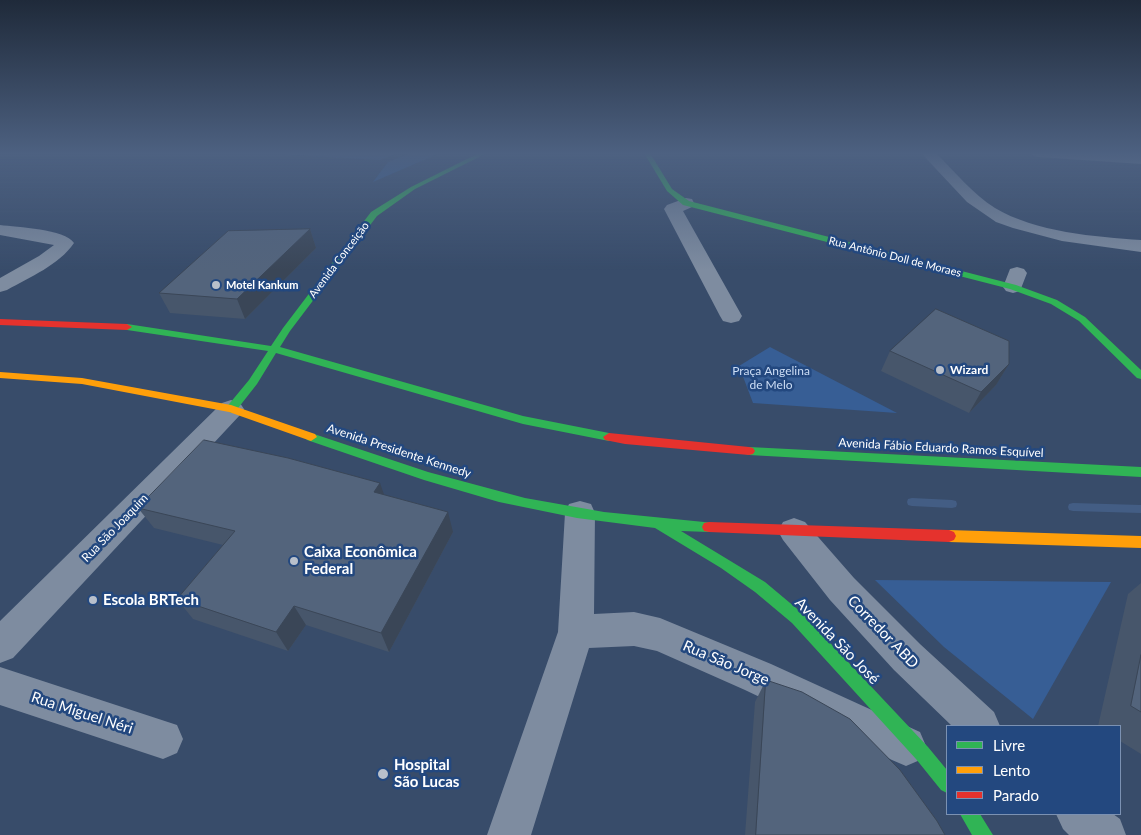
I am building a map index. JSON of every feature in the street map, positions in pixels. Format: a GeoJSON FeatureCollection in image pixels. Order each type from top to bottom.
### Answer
{"type":"FeatureCollection","features":[{"type":"Feature","properties":{"kind":"main road","name":"Avenida Conceição"},"geometry":{"type":"LineString","coordinates":[[231,409],[253,382],[274,349],[374,214],[405,192]]}},
{"type":"Feature","properties":{"kind":"main road","name":"Rua Antônio Doll de Moraes"},"geometry":{"type":"LineString","coordinates":[[672,192],[686,202],[1015,280],[1082,319],[1141,376]]}},
{"type":"Feature","properties":{"kind":"main road"},"geometry":{"type":"LineString","coordinates":[[0,322],[117,326],[157,330],[274,349]]}},
{"type":"Feature","properties":{"kind":"main road","name":"Avenida Fábio Eduardo Ramos Esquível"},"geometry":{"type":"LineString","coordinates":[[274,349],[523,420],[625,440],[738,450],[1141,472]]}},
{"type":"Feature","properties":{"kind":"main road","name":"Avenida Presidente Kennedy"},"geometry":{"type":"LineString","coordinates":[[0,375],[82,381],[140,390],[231,409],[453,484],[498,497],[580,513],[660,524],[794,531]]}},
{"type":"Feature","properties":{"kind":"main road","name":"Avenida São José"},"geometry":{"type":"LineString","coordinates":[[660,524],[746,578],[797,618],[922,754],[946,783]]}},
{"type":"Feature","properties":{"kind":"main road"},"geometry":{"type":"LineString","coordinates":[[794,531],[1141,542]]}},
{"type":"Feature","properties":{"kind":"main road"},"geometry":{"type":"LineString","coordinates":[[970,815],[984,835]]}},
{"type":"Feature","properties":{"kind":"street"},"geometry":{"type":"LineString","coordinates":[[966,192],[977,203],[1002,218],[1052,232],[1103,242],[1141,246]]}},
{"type":"Feature","properties":{"kind":"street"},"geometry":{"type":"LineString","coordinates":[[686,202],[673,209],[731,316]]}},
{"type":"Feature","properties":{"kind":"street"},"geometry":{"type":"LineString","coordinates":[[0,230],[58,239],[65,243],[54,254],[0,286]]}},
{"type":"Feature","properties":{"kind":"street","name":"Rua São Joaquim"},"geometry":{"type":"LineString","coordinates":[[0,646],[231,409]]}},
{"type":"Feature","properties":{"kind":"street"},"geometry":{"type":"LineString","coordinates":[[509,835],[576,632],[580,513]]}},
{"type":"Feature","properties":{"kind":"street","name":"Corredor ABD"},"geometry":{"type":"LineString","coordinates":[[794,531],[842,589],[907,658],[979,725]]}},
{"type":"Feature","properties":{"kind":"street","name":"Rua São Jorge"},"geometry":{"type":"LineString","coordinates":[[576,632],[634,629],[660,635],[758,677],[922,754]]}},
{"type":"Feature","properties":{"kind":"street","name":"Rua Miguel Néri"},"geometry":{"type":"LineString","coordinates":[[0,686],[163,739]]}},
{"type":"Feature","properties":{"kind":"street"},"geometry":{"type":"LineString","coordinates":[[1079,815],[1104,835]]}},
{"type":"Feature","properties":{"kind":"green space","name":"Praça Angelina de Melo"},"geometry":{"type":"Polygon","coordinates":[[[770,347],[897,413],[753,403],[739,366],[770,347]]]}},
{"type":"Feature","properties":{"kind":"green space"},"geometry":{"type":"Polygon","coordinates":[[[875,580],[1111,582],[1033,719],[944,647],[875,580]]]}},
{"type":"Feature","properties":{"kind":"building"},"geometry":{"type":"Polygon","coordinates":[[[310,229],[237,299],[159,293],[228,231],[310,229]]]}},
{"type":"Feature","properties":{"kind":"building"},"geometry":{"type":"Polygon","coordinates":[[[936,309],[1009,341],[1009,364],[981,392],[890,351],[936,309]]]}},
{"type":"Feature","properties":{"kind":"building"},"geometry":{"type":"Polygon","coordinates":[[[204,440],[288,458],[380,483],[374,492],[448,512],[381,633],[294,606],[276,632],[177,599],[235,531],[138,508],[204,440]]]}},
{"type":"Feature","properties":{"kind":"building"},"geometry":{"type":"Polygon","coordinates":[[[1141,655],[1141,712],[1131,706],[1141,655]]]}},
{"type":"Feature","properties":{"kind":"building"},"geometry":{"type":"Polygon","coordinates":[[[766,680],[802,692],[850,719],[900,770],[945,835],[756,835],[766,680]]]}},
{"type":"Feature","properties":{"kind":"waterway"},"geometry":{"type":"LineString","coordinates":[[912,502],[952,504]]}},
{"type":"Feature","properties":{"kind":"waterway"},"geometry":{"type":"LineString","coordinates":[[1073,507],[1141,509]]}},
{"type":"Feature","properties":{"kind":"traffic: fast"},"geometry":{"type":"LineString","coordinates":[[231,409],[253,382],[286,330],[374,214],[407,192]]}},
{"type":"Feature","properties":{"kind":"traffic: fast"},"geometry":{"type":"LineString","coordinates":[[672,192],[686,203],[1013,287],[1054,302],[1082,319],[1141,376]]}},
{"type":"Feature","properties":{"kind":"traffic: fast"},"geometry":{"type":"LineString","coordinates":[[127,327],[274,349],[523,420],[609,437]]}},
{"type":"Feature","properties":{"kind":"traffic: fast"},"geometry":{"type":"LineString","coordinates":[[311,437],[428,477],[525,503],[604,517],[709,527]]}},
{"type":"Feature","properties":{"kind":"traffic: fast"},"geometry":{"type":"LineString","coordinates":[[749,451],[1141,472]]}},
{"type":"Feature","properties":{"kind":"traffic: fast"},"geometry":{"type":"LineString","coordinates":[[659,524],[726,564],[760,587],[797,618],[922,753],[946,783]]}},
{"type":"Feature","properties":{"kind":"traffic: fast"},"geometry":{"type":"LineString","coordinates":[[970,815],[983,835]]}},
{"type":"Feature","properties":{"kind":"traffic: slow"},"geometry":{"type":"LineString","coordinates":[[0,375],[82,381],[231,409],[311,437]]}},
{"type":"Feature","properties":{"kind":"traffic: slow"},"geometry":{"type":"LineString","coordinates":[[949,536],[1141,542]]}},
{"type":"Feature","properties":{"kind":"traffic: jam"},"geometry":{"type":"LineString","coordinates":[[0,322],[127,327]]}},
{"type":"Feature","properties":{"kind":"traffic: jam"},"geometry":{"type":"LineString","coordinates":[[609,437],[749,451]]}},
{"type":"Feature","properties":{"kind":"traffic: jam"},"geometry":{"type":"LineString","coordinates":[[709,527],[949,536]]}},
{"type":"Feature","properties":{"kind":"place","name":"Motel Kankum"},"geometry":{"type":"Point","coordinates":[216,285]}},
{"type":"Feature","properties":{"kind":"place","name":"Wizard"},"geometry":{"type":"Point","coordinates":[940,370]}},
{"type":"Feature","properties":{"kind":"place","name":"Caixa Econômica Federal"},"geometry":{"type":"Point","coordinates":[294,561]}},
{"type":"Feature","properties":{"kind":"place","name":"Escola BRTech"},"geometry":{"type":"Point","coordinates":[93,600]}},
{"type":"Feature","properties":{"kind":"place","name":"Hospital São Lucas"},"geometry":{"type":"Point","coordinates":[383,774]}}]}
